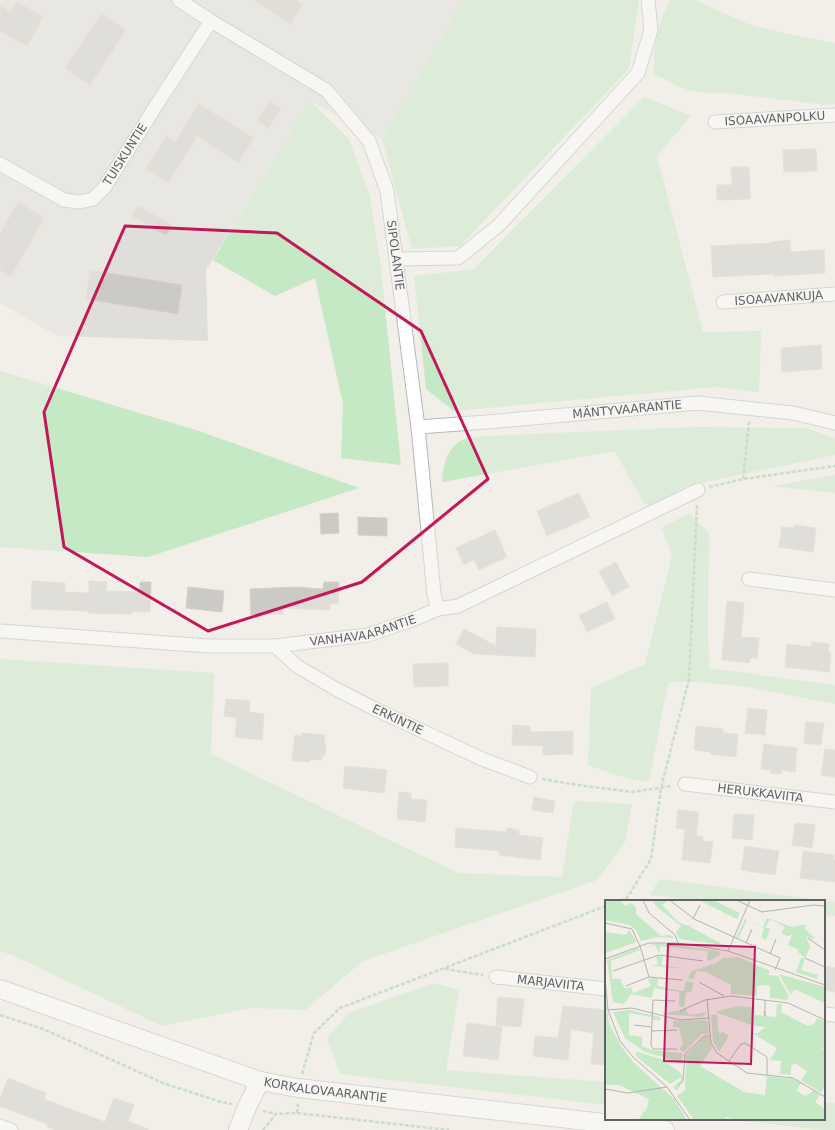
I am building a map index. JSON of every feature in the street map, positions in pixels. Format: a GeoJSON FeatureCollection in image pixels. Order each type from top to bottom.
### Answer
{"type":"FeatureCollection","features":[{"type":"Feature","properties":{"kind":"street","name":"SIPOLANTIE"},"geometry":{"type":"LineString","coordinates":[[179,0],[211,21],[326,90],[369,141],[387,191],[418,427],[434,594],[438,609]]}},
{"type":"Feature","properties":{"kind":"street"},"geometry":{"type":"LineString","coordinates":[[396,259],[458,258],[499,225],[638,73],[651,30],[648,0]]}},
{"type":"Feature","properties":{"kind":"street","name":"TUISKUNTIE"},"geometry":{"type":"LineString","coordinates":[[0,164],[64,200],[80,202],[93,199],[104,188],[211,21]]}},
{"type":"Feature","properties":{"kind":"street","name":"ISOAAVANPOLKU"},"geometry":{"type":"LineString","coordinates":[[715,122],[835,114]]}},
{"type":"Feature","properties":{"kind":"street","name":"ISOAAVANKUJA"},"geometry":{"type":"LineString","coordinates":[[723,302],[835,294]]}},
{"type":"Feature","properties":{"kind":"street","name":"MÄNTYVAARANTIE"},"geometry":{"type":"LineString","coordinates":[[418,427],[698,403],[793,413],[835,423]]}},
{"type":"Feature","properties":{"kind":"street","name":"VANHAVAARANTIE"},"geometry":{"type":"LineString","coordinates":[[0,631],[209,646],[275,646],[368,635],[412,620],[438,609],[458,606],[698,490]]}},
{"type":"Feature","properties":{"kind":"street"},"geometry":{"type":"LineString","coordinates":[[749,579],[835,590]]}},
{"type":"Feature","properties":{"kind":"street","name":"ERKINTIE"},"geometry":{"type":"LineString","coordinates":[[275,646],[297,666],[336,689],[482,759],[530,777]]}},
{"type":"Feature","properties":{"kind":"street","name":"HERUKKAVIITA"},"geometry":{"type":"LineString","coordinates":[[685,784],[835,802]]}},
{"type":"Feature","properties":{"kind":"street","name":"MARJAVIITA"},"geometry":{"type":"LineString","coordinates":[[496,977],[605,989]]}},
{"type":"Feature","properties":{"kind":"street","name":"KORKALOVAARANTIE"},"geometry":{"type":"LineString","coordinates":[[0,990],[260,1081],[298,1088],[665,1130]]}},
{"type":"Feature","properties":{"kind":"street"},"geometry":{"type":"LineString","coordinates":[[825,1014],[835,1015]]}},
{"type":"Feature","properties":{"kind":"street"},"geometry":{"type":"LineString","coordinates":[[238,1130],[247,1107],[260,1081]]}},
{"type":"Feature","properties":{"kind":"street"},"geometry":{"type":"LineString","coordinates":[[0,1126],[11,1130]]}},
{"type":"Feature","properties":{"kind":"path"},"geometry":{"type":"LineString","coordinates":[[743,479],[750,408]]}},
{"type":"Feature","properties":{"kind":"path"},"geometry":{"type":"LineString","coordinates":[[622,900],[626,898],[651,859],[661,788],[689,679],[698,490],[743,479],[835,466]]}},
{"type":"Feature","properties":{"kind":"path"},"geometry":{"type":"LineString","coordinates":[[530,777],[632,792],[661,788]]}},
{"type":"Feature","properties":{"kind":"path"},"geometry":{"type":"LineString","coordinates":[[297,1114],[298,1088],[314,1033],[340,1008],[605,906]]}},
{"type":"Feature","properties":{"kind":"path"},"geometry":{"type":"LineString","coordinates":[[443,969],[496,977]]}},
{"type":"Feature","properties":{"kind":"path"},"geometry":{"type":"LineString","coordinates":[[0,1015],[43,1029],[163,1083],[221,1102],[276,1114],[297,1114],[449,1130]]}},
{"type":"Feature","properties":{"kind":"path"},"geometry":{"type":"LineString","coordinates":[[263,1130],[276,1114]]}},
{"type":"Feature","properties":{"kind":"highlighted area"},"geometry":{"type":"Polygon","coordinates":[[[125,226],[277,233],[421,331],[488,479],[362,582],[208,631],[64,547],[44,412],[125,226]]]}},
{"type":"Feature","properties":{"kind":"shaded area"},"geometry":{"type":"Polygon","coordinates":[[[0,0],[464,0],[382,139],[310,101],[206,270],[208,341],[57,336],[0,303],[0,0]]]}},
{"type":"Feature","properties":{"kind":"green space"},"geometry":{"type":"Polygon","coordinates":[[[464,0],[639,0],[629,69],[460,246],[412,249],[382,139],[464,0]]]}},
{"type":"Feature","properties":{"kind":"green space"},"geometry":{"type":"Polygon","coordinates":[[[670,0],[695,0],[748,24],[835,43],[835,104],[825,105],[727,93],[697,92],[680,87],[654,74],[655,45],[662,18],[670,0]]]}},
{"type":"Feature","properties":{"kind":"green space"},"geometry":{"type":"Polygon","coordinates":[[[644,97],[691,116],[657,156],[703,332],[761,331],[759,392],[716,387],[454,411],[426,389],[414,276],[474,269],[644,97]]]}},
{"type":"Feature","properties":{"kind":"green space"},"geometry":{"type":"Polygon","coordinates":[[[310,101],[349,139],[370,196],[381,269],[401,465],[341,458],[343,404],[315,278],[275,296],[213,260],[310,101]]]}},
{"type":"Feature","properties":{"kind":"green space"},"geometry":{"type":"Polygon","coordinates":[[[0,371],[196,430],[359,488],[148,557],[0,547],[0,371]]]}},
{"type":"Feature","properties":{"kind":"green space"},"geometry":{"type":"Polygon","coordinates":[[[695,427],[806,428],[835,438],[835,455],[686,486],[653,505],[644,504],[615,451],[442,482],[445,461],[451,449],[456,444],[468,438],[484,436],[695,427]]]}},
{"type":"Feature","properties":{"kind":"green space"},"geometry":{"type":"Polygon","coordinates":[[[835,475],[835,493],[772,486],[835,475]]]}},
{"type":"Feature","properties":{"kind":"green space"},"geometry":{"type":"Polygon","coordinates":[[[689,513],[709,533],[709,668],[835,685],[835,704],[748,687],[699,682],[669,682],[649,782],[641,781],[603,771],[588,765],[591,688],[645,664],[672,556],[662,528],[689,513]]]}},
{"type":"Feature","properties":{"kind":"green space"},"geometry":{"type":"Polygon","coordinates":[[[0,659],[214,673],[211,754],[458,873],[562,877],[574,801],[632,804],[625,842],[597,880],[363,961],[305,1010],[251,1008],[162,1026],[12,955],[0,951],[0,659]]]}},
{"type":"Feature","properties":{"kind":"green space"},"geometry":{"type":"Polygon","coordinates":[[[660,879],[820,900],[696,900],[649,895],[660,879]]]}},
{"type":"Feature","properties":{"kind":"green space"},"geometry":{"type":"Polygon","coordinates":[[[825,901],[835,902],[835,916],[825,915],[825,901]]]}},
{"type":"Feature","properties":{"kind":"green space"},"geometry":{"type":"Polygon","coordinates":[[[434,983],[459,990],[446,1070],[605,1082],[605,1105],[340,1074],[327,1038],[349,1013],[434,983]]]}},
{"type":"Feature","properties":{"kind":"green space"},"geometry":{"type":"Polygon","coordinates":[[[825,1102],[835,1103],[835,1130],[823,1130],[737,1120],[825,1120],[825,1102]]]}},
{"type":"Feature","properties":{"kind":"building"},"geometry":{"type":"Polygon","coordinates":[[[254,0],[295,0],[303,5],[290,24],[254,0]]]}},
{"type":"Feature","properties":{"kind":"building"},"geometry":{"type":"Polygon","coordinates":[[[17,2],[43,17],[27,46],[0,31],[0,6],[11,12],[17,2]]]}},
{"type":"Feature","properties":{"kind":"building"},"geometry":{"type":"Polygon","coordinates":[[[101,14],[126,30],[90,85],[65,68],[101,14]]]}},
{"type":"Feature","properties":{"kind":"building"},"geometry":{"type":"Polygon","coordinates":[[[270,102],[281,109],[268,128],[257,120],[270,102]]]}},
{"type":"Feature","properties":{"kind":"building"},"geometry":{"type":"Polygon","coordinates":[[[199,104],[254,138],[238,163],[197,136],[168,183],[146,169],[166,136],[175,142],[199,104]]]}},
{"type":"Feature","properties":{"kind":"building"},"geometry":{"type":"Polygon","coordinates":[[[816,149],[817,171],[784,172],[783,150],[816,149]]]}},
{"type":"Feature","properties":{"kind":"building"},"geometry":{"type":"Polygon","coordinates":[[[731,167],[749,167],[750,199],[717,200],[717,185],[732,185],[731,167]]]}},
{"type":"Feature","properties":{"kind":"building"},"geometry":{"type":"Polygon","coordinates":[[[18,202],[44,218],[11,276],[0,270],[0,234],[18,202]]]}},
{"type":"Feature","properties":{"kind":"building"},"geometry":{"type":"Polygon","coordinates":[[[138,206],[172,225],[166,235],[132,216],[138,206]]]}},
{"type":"Feature","properties":{"kind":"building"},"geometry":{"type":"Polygon","coordinates":[[[790,240],[791,252],[824,250],[825,273],[713,277],[711,246],[772,243],[790,240]]]}},
{"type":"Feature","properties":{"kind":"building"},"geometry":{"type":"Polygon","coordinates":[[[90,270],[182,285],[178,314],[86,299],[90,270]]]}},
{"type":"Feature","properties":{"kind":"building"},"geometry":{"type":"Polygon","coordinates":[[[821,345],[822,369],[782,372],[781,348],[821,345]]]}},
{"type":"Feature","properties":{"kind":"building"},"geometry":{"type":"Polygon","coordinates":[[[579,493],[590,517],[547,536],[537,511],[579,493]]]}},
{"type":"Feature","properties":{"kind":"building"},"geometry":{"type":"Polygon","coordinates":[[[338,513],[339,533],[321,534],[320,514],[338,513]]]}},
{"type":"Feature","properties":{"kind":"building"},"geometry":{"type":"Polygon","coordinates":[[[358,517],[387,518],[387,536],[358,535],[358,517]]]}},
{"type":"Feature","properties":{"kind":"building"},"geometry":{"type":"Polygon","coordinates":[[[795,525],[816,528],[813,552],[779,547],[782,527],[794,528],[795,525]]]}},
{"type":"Feature","properties":{"kind":"building"},"geometry":{"type":"Polygon","coordinates":[[[495,530],[507,557],[479,570],[474,560],[464,565],[456,548],[495,530]]]}},
{"type":"Feature","properties":{"kind":"building"},"geometry":{"type":"Polygon","coordinates":[[[616,562],[629,587],[612,596],[599,571],[616,562]]]}},
{"type":"Feature","properties":{"kind":"building"},"geometry":{"type":"Polygon","coordinates":[[[32,581],[65,583],[65,592],[89,593],[89,581],[107,582],[106,591],[140,592],[140,582],[151,582],[150,612],[132,611],[132,614],[88,613],[88,611],[31,609],[32,581]]]}},
{"type":"Feature","properties":{"kind":"building"},"geometry":{"type":"Polygon","coordinates":[[[324,582],[339,582],[338,604],[330,604],[330,610],[282,608],[283,614],[251,615],[250,589],[295,587],[323,589],[324,582]]]}},
{"type":"Feature","properties":{"kind":"building"},"geometry":{"type":"Polygon","coordinates":[[[188,587],[224,591],[222,612],[186,608],[188,587]]]}},
{"type":"Feature","properties":{"kind":"building"},"geometry":{"type":"Polygon","coordinates":[[[727,601],[744,603],[741,637],[759,638],[757,658],[750,658],[749,663],[722,660],[727,601]]]}},
{"type":"Feature","properties":{"kind":"building"},"geometry":{"type":"Polygon","coordinates":[[[607,602],[615,619],[587,632],[579,615],[607,602]]]}},
{"type":"Feature","properties":{"kind":"building"},"geometry":{"type":"Polygon","coordinates":[[[497,627],[536,629],[535,657],[474,654],[456,644],[464,629],[496,646],[497,627]]]}},
{"type":"Feature","properties":{"kind":"building"},"geometry":{"type":"Polygon","coordinates":[[[812,642],[829,644],[828,652],[831,653],[829,672],[785,667],[787,644],[811,647],[812,642]]]}},
{"type":"Feature","properties":{"kind":"building"},"geometry":{"type":"Polygon","coordinates":[[[448,663],[448,686],[414,687],[413,664],[448,663]]]}},
{"type":"Feature","properties":{"kind":"building"},"geometry":{"type":"Polygon","coordinates":[[[226,699],[250,701],[249,712],[264,714],[262,740],[235,737],[237,718],[224,716],[226,699]]]}},
{"type":"Feature","properties":{"kind":"building"},"geometry":{"type":"Polygon","coordinates":[[[748,708],[767,710],[765,735],[745,733],[748,708]]]}},
{"type":"Feature","properties":{"kind":"building"},"geometry":{"type":"Polygon","coordinates":[[[806,722],[824,723],[821,745],[804,743],[806,722]]]}},
{"type":"Feature","properties":{"kind":"building"},"geometry":{"type":"Polygon","coordinates":[[[513,725],[530,726],[530,732],[573,731],[573,754],[543,755],[543,746],[512,745],[513,725]]]}},
{"type":"Feature","properties":{"kind":"building"},"geometry":{"type":"Polygon","coordinates":[[[696,726],[723,729],[723,733],[738,734],[736,757],[710,754],[710,752],[694,750],[696,726]]]}},
{"type":"Feature","properties":{"kind":"building"},"geometry":{"type":"Polygon","coordinates":[[[302,733],[325,735],[325,755],[322,755],[322,760],[310,759],[310,762],[292,761],[295,735],[301,736],[302,733]]]}},
{"type":"Feature","properties":{"kind":"building"},"geometry":{"type":"Polygon","coordinates":[[[764,744],[797,748],[795,772],[782,770],[781,774],[770,773],[771,770],[761,769],[764,744]]]}},
{"type":"Feature","properties":{"kind":"building"},"geometry":{"type":"Polygon","coordinates":[[[825,749],[835,750],[835,777],[821,775],[825,749]]]}},
{"type":"Feature","properties":{"kind":"building"},"geometry":{"type":"Polygon","coordinates":[[[345,766],[387,770],[384,793],[343,788],[345,766]]]}},
{"type":"Feature","properties":{"kind":"building"},"geometry":{"type":"Polygon","coordinates":[[[399,792],[411,793],[411,799],[427,800],[425,822],[397,819],[399,792]]]}},
{"type":"Feature","properties":{"kind":"building"},"geometry":{"type":"Polygon","coordinates":[[[534,797],[555,801],[553,813],[532,810],[534,797]]]}},
{"type":"Feature","properties":{"kind":"building"},"geometry":{"type":"Polygon","coordinates":[[[678,810],[699,812],[696,836],[703,837],[703,841],[713,842],[710,863],[682,860],[685,829],[676,828],[678,810]]]}},
{"type":"Feature","properties":{"kind":"building"},"geometry":{"type":"Polygon","coordinates":[[[734,814],[754,815],[752,840],[732,838],[734,814]]]}},
{"type":"Feature","properties":{"kind":"building"},"geometry":{"type":"Polygon","coordinates":[[[795,823],[815,825],[812,848],[792,845],[795,823]]]}},
{"type":"Feature","properties":{"kind":"building"},"geometry":{"type":"Polygon","coordinates":[[[456,828],[506,832],[507,828],[519,830],[519,835],[543,838],[540,860],[499,855],[499,851],[455,847],[456,828]]]}},
{"type":"Feature","properties":{"kind":"building"},"geometry":{"type":"Polygon","coordinates":[[[745,846],[779,851],[775,875],[741,870],[745,846]]]}},
{"type":"Feature","properties":{"kind":"building"},"geometry":{"type":"Polygon","coordinates":[[[803,851],[834,855],[835,882],[800,878],[803,851]]]}},
{"type":"Feature","properties":{"kind":"building"},"geometry":{"type":"Polygon","coordinates":[[[825,966],[835,968],[835,992],[825,990],[825,966]]]}},
{"type":"Feature","properties":{"kind":"building"},"geometry":{"type":"Polygon","coordinates":[[[498,997],[524,999],[521,1027],[496,1025],[498,997]]]}},
{"type":"Feature","properties":{"kind":"building"},"geometry":{"type":"Polygon","coordinates":[[[563,1006],[605,1010],[605,1065],[591,1064],[594,1033],[571,1029],[568,1060],[533,1056],[535,1036],[558,1038],[563,1006]]]}},
{"type":"Feature","properties":{"kind":"building"},"geometry":{"type":"Polygon","coordinates":[[[467,1023],[502,1027],[498,1060],[463,1056],[467,1023]]]}},
{"type":"Feature","properties":{"kind":"building"},"geometry":{"type":"Polygon","coordinates":[[[8,1078],[46,1093],[44,1099],[105,1122],[114,1098],[134,1105],[128,1121],[148,1130],[55,1130],[46,1126],[47,1124],[0,1106],[0,1099],[8,1078]]]}}]}
